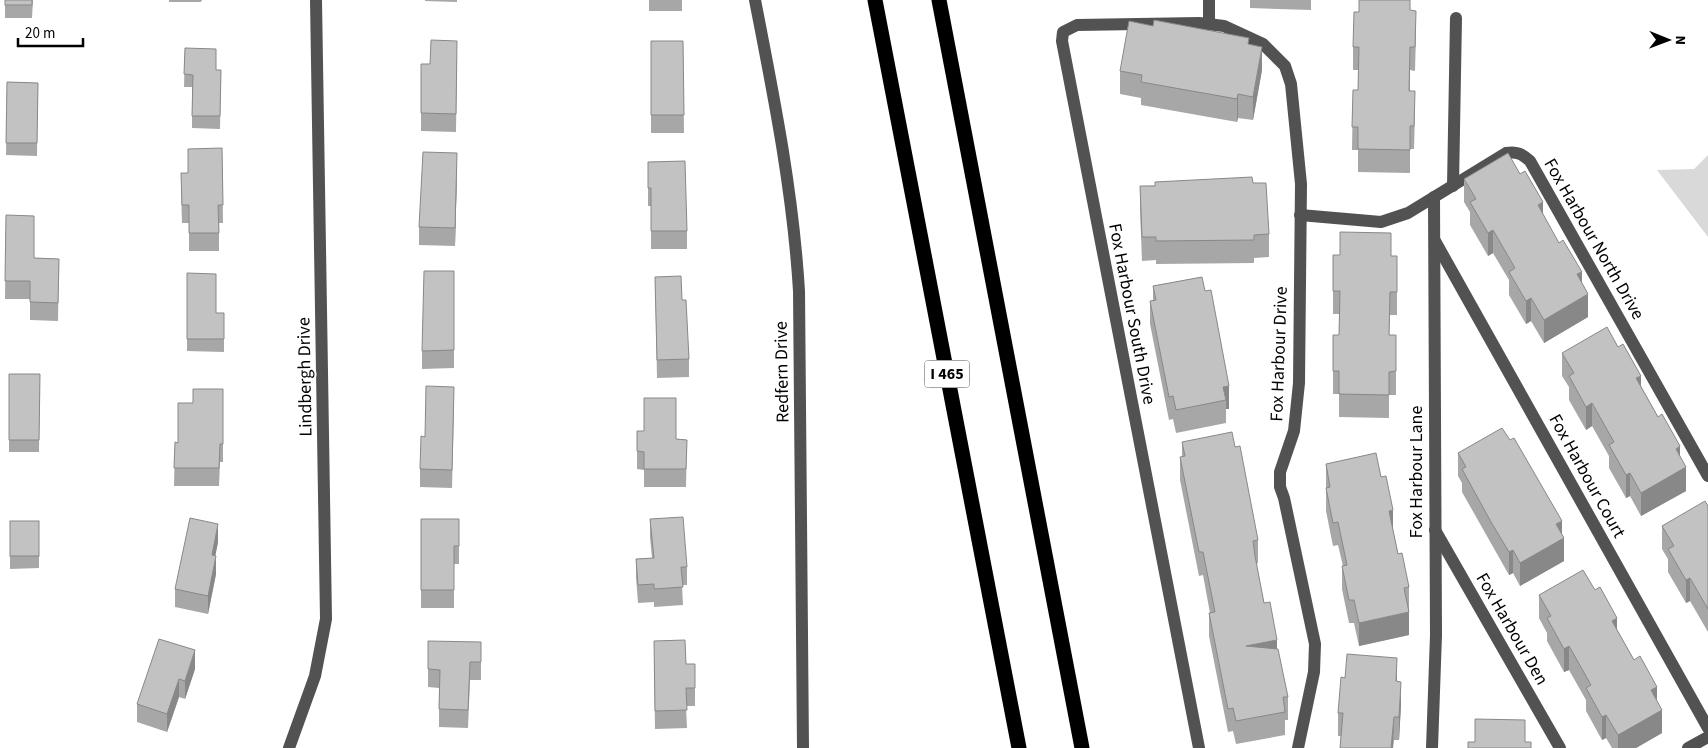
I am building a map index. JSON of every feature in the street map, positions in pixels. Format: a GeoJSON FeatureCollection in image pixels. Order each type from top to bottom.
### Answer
{"type":"FeatureCollection","features":[{"type":"Feature","properties":{"kind":"highway","name":"I 465"},"geometry":{"type":"LineString","coordinates":[[875,0],[1019,748]]}},
{"type":"Feature","properties":{"kind":"highway"},"geometry":{"type":"LineString","coordinates":[[939,0],[1082,748]]}},
{"type":"Feature","properties":{"kind":"street","name":"Lindbergh Drive"},"geometry":{"type":"LineString","coordinates":[[289,748],[315,676],[326,619],[316,0]]}},
{"type":"Feature","properties":{"kind":"street","name":"Redfern Drive"},"geometry":{"type":"LineString","coordinates":[[755,0],[786,160],[795,230],[798,291],[803,748]]}},
{"type":"Feature","properties":{"kind":"street"},"geometry":{"type":"LineString","coordinates":[[1209,0],[1209,23]]}},
{"type":"Feature","properties":{"kind":"street"},"geometry":{"type":"LineString","coordinates":[[1453,186],[1456,18]]}},
{"type":"Feature","properties":{"kind":"street","name":"Fox Harbour Drive"},"geometry":{"type":"LineString","coordinates":[[1209,23],[1237,30],[1258,41],[1285,66],[1291,84],[1301,184],[1299,383],[1294,431],[1280,472],[1280,487],[1284,498],[1315,644],[1314,672],[1298,748]]}},
{"type":"Feature","properties":{"kind":"street","name":"Fox Harbour South Drive"},"geometry":{"type":"LineString","coordinates":[[1199,748],[1062,41],[1064,32],[1077,25],[1209,23]]}},
{"type":"Feature","properties":{"kind":"street","name":"Fox Harbour North Drive"},"geometry":{"type":"LineString","coordinates":[[1300,216],[1382,222],[1408,213],[1506,153],[1521,154],[1530,161],[1708,476]]}},
{"type":"Feature","properties":{"kind":"street","name":"Fox Harbour Lane"},"geometry":{"type":"LineString","coordinates":[[1432,748],[1436,635],[1434,528],[1434,196]]}},
{"type":"Feature","properties":{"kind":"street","name":"Fox Harbour Court"},"geometry":{"type":"LineString","coordinates":[[1435,241],[1708,728]]}},
{"type":"Feature","properties":{"kind":"street","name":"Fox Harbour Den"},"geometry":{"type":"LineString","coordinates":[[1434,528],[1560,748]]}},
{"type":"Feature","properties":{"kind":"street"},"geometry":{"type":"LineString","coordinates":[[1688,748],[1708,737]]}},
{"type":"Feature","properties":{"kind":"shaded area"},"geometry":{"type":"Polygon","coordinates":[[[1708,155],[1708,237],[1657,170],[1694,169],[1708,155]]]}},
{"type":"Feature","properties":{"kind":"building"},"geometry":{"type":"Polygon","coordinates":[[[5,0],[32,0],[32,5],[5,5],[5,0]]]}},
{"type":"Feature","properties":{"kind":"building"},"geometry":{"type":"Polygon","coordinates":[[[1359,0],[1410,0],[1410,10],[1416,11],[1415,47],[1410,47],[1409,91],[1415,91],[1414,126],[1410,126],[1410,150],[1358,149],[1358,127],[1352,127],[1353,90],[1358,90],[1359,47],[1353,47],[1354,12],[1359,12],[1359,0]]]}},
{"type":"Feature","properties":{"kind":"building"},"geometry":{"type":"Polygon","coordinates":[[[1154,20],[1249,38],[1248,44],[1262,47],[1253,97],[1238,94],[1237,99],[1141,82],[1142,75],[1120,71],[1129,21],[1153,26],[1154,20]]]}},
{"type":"Feature","properties":{"kind":"building"},"geometry":{"type":"Polygon","coordinates":[[[431,40],[457,41],[456,114],[421,113],[421,64],[430,64],[431,40]]]}},
{"type":"Feature","properties":{"kind":"building"},"geometry":{"type":"Polygon","coordinates":[[[651,41],[683,41],[684,115],[651,115],[651,41]]]}},
{"type":"Feature","properties":{"kind":"building"},"geometry":{"type":"Polygon","coordinates":[[[185,48],[216,49],[216,70],[221,70],[220,116],[192,116],[193,75],[184,74],[185,48]]]}},
{"type":"Feature","properties":{"kind":"building"},"geometry":{"type":"Polygon","coordinates":[[[7,82],[38,83],[37,143],[6,143],[7,82]]]}},
{"type":"Feature","properties":{"kind":"building"},"geometry":{"type":"Polygon","coordinates":[[[222,148],[223,205],[218,205],[219,233],[189,233],[189,205],[182,205],[181,173],[188,173],[188,149],[222,148]]]}},
{"type":"Feature","properties":{"kind":"building"},"geometry":{"type":"Polygon","coordinates":[[[423,152],[457,153],[455,228],[419,227],[423,152]]]}},
{"type":"Feature","properties":{"kind":"building"},"geometry":{"type":"Polygon","coordinates":[[[1508,153],[1520,174],[1525,171],[1543,202],[1538,205],[1559,243],[1563,240],[1582,272],[1577,274],[1588,294],[1544,320],[1531,298],[1526,301],[1509,272],[1515,268],[1493,230],[1488,233],[1470,202],[1476,199],[1464,179],[1508,153]]]}},
{"type":"Feature","properties":{"kind":"building"},"geometry":{"type":"Polygon","coordinates":[[[685,161],[687,231],[651,231],[651,188],[648,188],[648,162],[685,161]]]}},
{"type":"Feature","properties":{"kind":"building"},"geometry":{"type":"Polygon","coordinates":[[[1252,177],[1253,183],[1266,183],[1269,234],[1254,235],[1254,240],[1156,241],[1156,237],[1142,237],[1140,186],[1155,186],[1155,182],[1252,177]]]}},
{"type":"Feature","properties":{"kind":"building"},"geometry":{"type":"Polygon","coordinates":[[[6,215],[34,216],[34,258],[59,259],[58,303],[30,302],[30,281],[5,281],[6,215]]]}},
{"type":"Feature","properties":{"kind":"building"},"geometry":{"type":"Polygon","coordinates":[[[1340,232],[1391,233],[1391,256],[1397,256],[1397,292],[1390,292],[1389,335],[1396,335],[1396,371],[1389,372],[1389,395],[1339,394],[1339,371],[1333,371],[1333,335],[1339,335],[1340,291],[1333,291],[1333,255],[1340,255],[1340,232]]]}},
{"type":"Feature","properties":{"kind":"building"},"geometry":{"type":"Polygon","coordinates":[[[424,271],[454,271],[454,350],[422,351],[424,271]]]}},
{"type":"Feature","properties":{"kind":"building"},"geometry":{"type":"Polygon","coordinates":[[[187,273],[216,274],[216,313],[224,313],[224,339],[187,339],[187,273]]]}},
{"type":"Feature","properties":{"kind":"building"},"geometry":{"type":"Polygon","coordinates":[[[681,276],[682,300],[686,300],[689,359],[657,360],[655,277],[681,276]]]}},
{"type":"Feature","properties":{"kind":"building"},"geometry":{"type":"Polygon","coordinates":[[[1202,277],[1205,291],[1211,290],[1229,386],[1223,387],[1226,400],[1176,410],[1173,396],[1169,397],[1150,301],[1156,300],[1153,286],[1202,277]]]}},
{"type":"Feature","properties":{"kind":"building"},"geometry":{"type":"Polygon","coordinates":[[[1607,327],[1618,347],[1623,344],[1641,376],[1636,378],[1658,417],[1662,414],[1680,446],[1676,449],[1686,467],[1641,493],[1630,473],[1626,475],[1609,445],[1614,442],[1592,403],[1586,407],[1569,376],[1574,373],[1562,353],[1607,327]]]}},
{"type":"Feature","properties":{"kind":"building"},"geometry":{"type":"Polygon","coordinates":[[[9,374],[40,374],[39,440],[9,440],[9,374]]]}},
{"type":"Feature","properties":{"kind":"building"},"geometry":{"type":"Polygon","coordinates":[[[426,386],[454,387],[452,470],[420,469],[421,436],[425,437],[426,386]]]}},
{"type":"Feature","properties":{"kind":"building"},"geometry":{"type":"Polygon","coordinates":[[[193,389],[223,389],[223,444],[220,444],[219,468],[174,468],[175,442],[178,443],[178,403],[193,403],[193,389]]]}},
{"type":"Feature","properties":{"kind":"building"},"geometry":{"type":"Polygon","coordinates":[[[644,398],[676,398],[676,439],[687,440],[686,469],[644,469],[644,452],[637,451],[637,431],[644,431],[644,398]]]}},
{"type":"Feature","properties":{"kind":"building"},"geometry":{"type":"Polygon","coordinates":[[[1502,428],[1510,440],[1514,438],[1562,521],[1556,524],[1564,538],[1520,563],[1513,550],[1509,552],[1491,522],[1462,469],[1466,467],[1458,453],[1502,428]]]}},
{"type":"Feature","properties":{"kind":"building"},"geometry":{"type":"Polygon","coordinates":[[[1232,432],[1235,447],[1240,446],[1258,540],[1253,541],[1264,603],[1270,602],[1277,640],[1246,646],[1278,649],[1288,697],[1283,697],[1285,712],[1236,721],[1233,708],[1228,709],[1209,613],[1215,612],[1203,552],[1199,552],[1180,457],[1185,456],[1182,442],[1232,432]]]}},
{"type":"Feature","properties":{"kind":"building"},"geometry":{"type":"Polygon","coordinates":[[[1376,453],[1381,477],[1386,476],[1393,510],[1389,511],[1398,554],[1402,553],[1409,587],[1404,588],[1409,612],[1359,623],[1354,600],[1349,600],[1342,566],[1347,565],[1338,522],[1333,523],[1326,488],[1330,487],[1326,464],[1376,453]]]}},
{"type":"Feature","properties":{"kind":"building"},"geometry":{"type":"Polygon","coordinates":[[[1705,501],[1708,506],[1708,609],[1690,578],[1686,580],[1668,549],[1674,546],[1662,526],[1705,501]]]}},
{"type":"Feature","properties":{"kind":"building"},"geometry":{"type":"Polygon","coordinates":[[[683,517],[687,567],[681,567],[683,587],[654,589],[654,584],[638,585],[636,559],[654,558],[650,519],[683,517]]]}},
{"type":"Feature","properties":{"kind":"building"},"geometry":{"type":"Polygon","coordinates":[[[190,518],[218,524],[212,555],[216,556],[208,596],[175,589],[190,518]]]}},
{"type":"Feature","properties":{"kind":"building"},"geometry":{"type":"Polygon","coordinates":[[[421,519],[459,519],[459,546],[454,546],[454,590],[421,590],[421,519]]]}},
{"type":"Feature","properties":{"kind":"building"},"geometry":{"type":"Polygon","coordinates":[[[10,521],[39,521],[39,556],[10,556],[10,521]]]}},
{"type":"Feature","properties":{"kind":"building"},"geometry":{"type":"Polygon","coordinates":[[[1583,570],[1595,590],[1600,587],[1617,618],[1612,621],[1634,660],[1640,656],[1657,687],[1651,690],[1662,710],[1618,735],[1606,715],[1602,717],[1586,688],[1591,685],[1569,646],[1564,649],[1547,618],[1551,616],[1539,595],[1583,570]]]}},
{"type":"Feature","properties":{"kind":"building"},"geometry":{"type":"Polygon","coordinates":[[[159,639],[195,650],[185,681],[179,679],[167,714],[137,704],[159,639]]]}},
{"type":"Feature","properties":{"kind":"building"},"geometry":{"type":"Polygon","coordinates":[[[685,640],[686,664],[695,664],[695,688],[686,688],[687,710],[655,711],[654,641],[685,640]]]}},
{"type":"Feature","properties":{"kind":"building"},"geometry":{"type":"Polygon","coordinates":[[[428,641],[481,642],[481,662],[470,662],[468,710],[439,709],[440,670],[428,669],[428,641]]]}},
{"type":"Feature","properties":{"kind":"building"},"geometry":{"type":"Polygon","coordinates":[[[1347,654],[1397,658],[1396,681],[1401,682],[1399,717],[1394,717],[1391,748],[1340,748],[1343,713],[1338,713],[1341,677],[1345,678],[1347,654]]]}},
{"type":"Feature","properties":{"kind":"building"},"geometry":{"type":"Polygon","coordinates":[[[1475,719],[1525,720],[1525,742],[1531,742],[1531,748],[1468,748],[1468,742],[1475,742],[1475,719]]]}}]}
